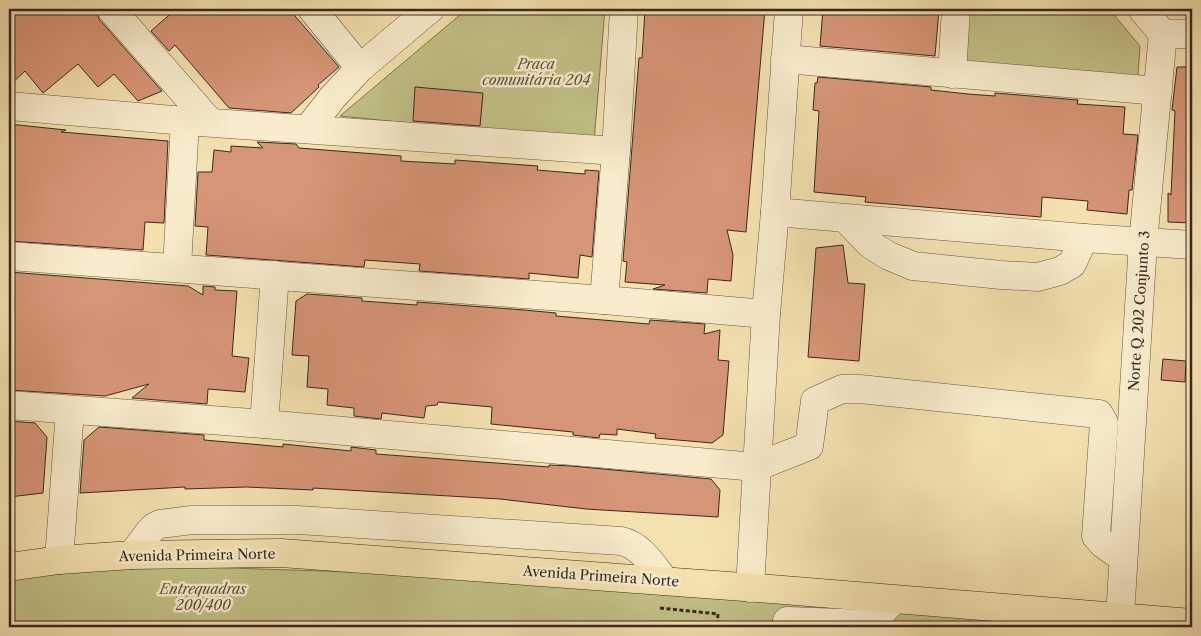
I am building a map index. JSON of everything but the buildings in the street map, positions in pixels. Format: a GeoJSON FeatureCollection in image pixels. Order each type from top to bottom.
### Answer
{"type":"FeatureCollection","features":[{"type":"Feature","properties":{"kind":"main road","name":"Avenida Primeira Norte"},"geometry":{"type":"LineString","coordinates":[[9,567],[59,560],[132,555],[281,553],[760,588],[1192,623]]}},
{"type":"Feature","properties":{"kind":"street"},"geometry":{"type":"LineString","coordinates":[[110,9],[197,121],[177,268]]}},
{"type":"Feature","properties":{"kind":"street"},"geometry":{"type":"LineString","coordinates":[[312,9],[360,68]]}},
{"type":"Feature","properties":{"kind":"street"},"geometry":{"type":"LineString","coordinates":[[308,129],[332,98],[360,68],[430,9]]}},
{"type":"Feature","properties":{"kind":"street"},"geometry":{"type":"LineString","coordinates":[[604,300],[616,151],[624,9]]}},
{"type":"Feature","properties":{"kind":"street"},"geometry":{"type":"LineString","coordinates":[[789,9],[756,467],[760,588],[787,624],[872,624],[893,600]]}},
{"type":"Feature","properties":{"kind":"street"},"geometry":{"type":"LineString","coordinates":[[952,74],[956,9]]}},
{"type":"Feature","properties":{"kind":"street"},"geometry":{"type":"LineString","coordinates":[[1142,9],[1163,34],[1192,34]]}},
{"type":"Feature","properties":{"kind":"street","name":"Norte Q 202 Conjunto 3"},"geometry":{"type":"LineString","coordinates":[[1120,618],[1143,242],[1163,34]]}},
{"type":"Feature","properties":{"kind":"street"},"geometry":{"type":"LineString","coordinates":[[785,59],[1158,91]]}},
{"type":"Feature","properties":{"kind":"street"},"geometry":{"type":"LineString","coordinates":[[9,106],[616,151]]}},
{"type":"Feature","properties":{"kind":"street"},"geometry":{"type":"LineString","coordinates":[[775,212],[1084,238],[1192,245]]}},
{"type":"Feature","properties":{"kind":"street"},"geometry":{"type":"LineString","coordinates":[[846,219],[871,245],[889,256],[913,266],[983,274],[1038,277],[1060,271],[1072,264],[1084,238]]}},
{"type":"Feature","properties":{"kind":"street"},"geometry":{"type":"LineString","coordinates":[[9,256],[604,300],[766,314]]}},
{"type":"Feature","properties":{"kind":"street"},"geometry":{"type":"LineString","coordinates":[[264,424],[275,275]]}},
{"type":"Feature","properties":{"kind":"street"},"geometry":{"type":"LineString","coordinates":[[9,404],[264,424],[756,467],[809,446],[815,401],[842,389],[860,389],[1100,414],[1104,422],[1096,536],[1124,558]]}},
{"type":"Feature","properties":{"kind":"street"},"geometry":{"type":"LineString","coordinates":[[59,560],[70,410]]}},
{"type":"Feature","properties":{"kind":"street"},"geometry":{"type":"LineString","coordinates":[[132,555],[149,532],[160,524],[192,520],[298,520],[621,541],[631,543],[640,551],[666,581]]}},
{"type":"Feature","properties":{"kind":"green space","name":"Praça comunitária 204"},"geometry":{"type":"Polygon","coordinates":[[[467,9],[605,9],[594,142],[340,116],[467,9]]]}},
{"type":"Feature","properties":{"kind":"green space"},"geometry":{"type":"Polygon","coordinates":[[[959,9],[1109,9],[1140,46],[1137,89],[954,68],[959,9]]]}},
{"type":"Feature","properties":{"kind":"green space","name":"Entrequadras 200/400"},"geometry":{"type":"Polygon","coordinates":[[[169,566],[414,574],[1133,627],[9,627],[9,575],[169,566]]]}}]}
